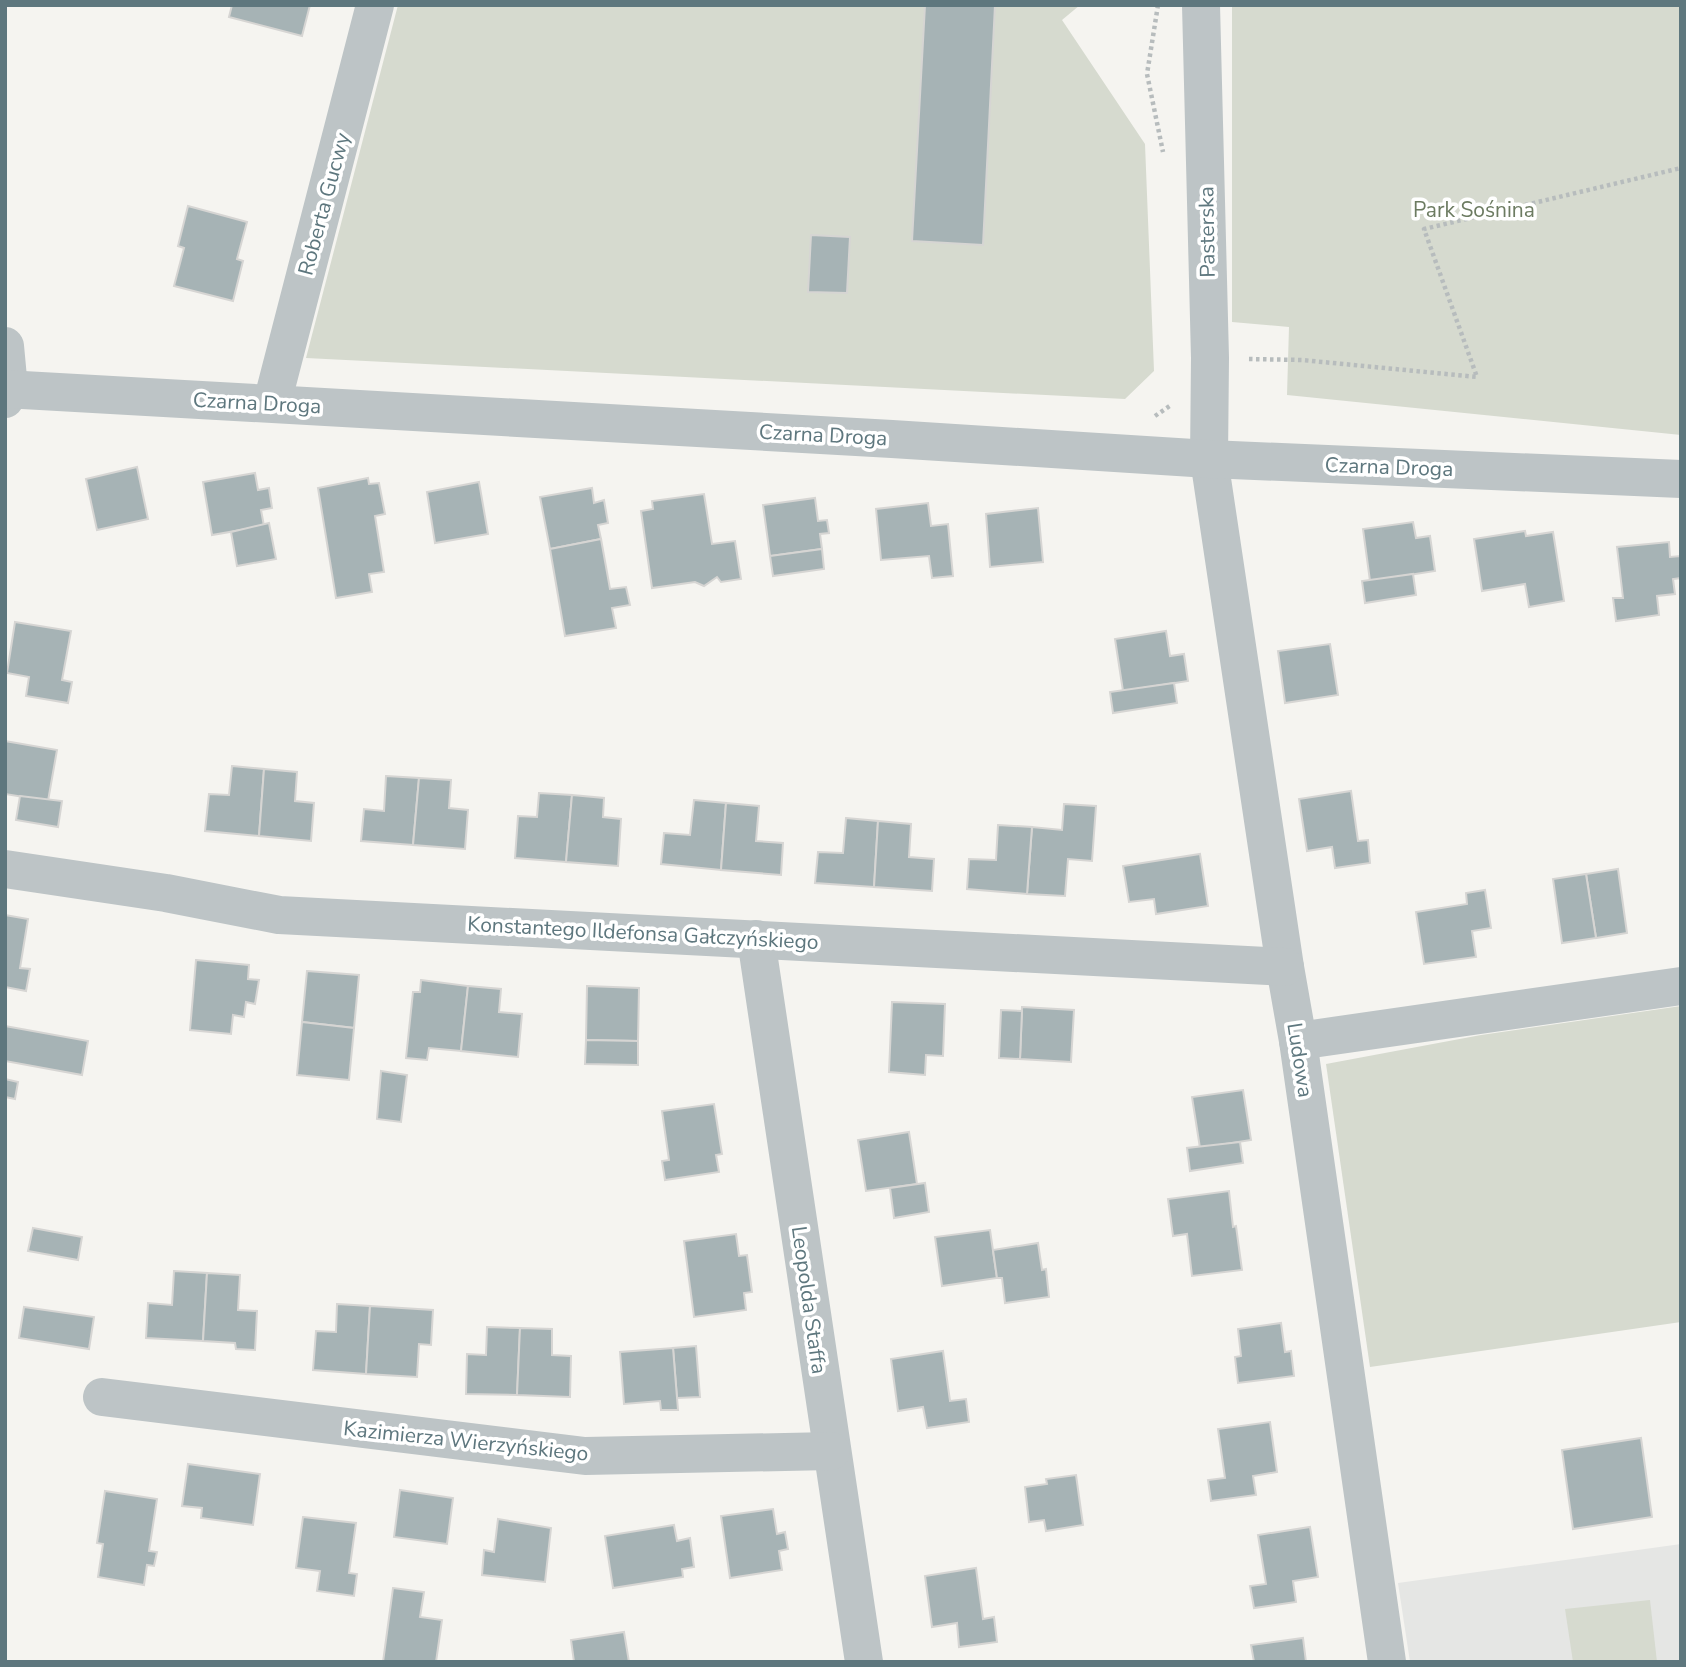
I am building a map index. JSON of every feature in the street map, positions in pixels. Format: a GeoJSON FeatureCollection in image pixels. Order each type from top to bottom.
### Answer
{"type":"FeatureCollection","features":[{"type":"Feature","properties":{"kind":"street","name":"Roberta Gucwy"},"geometry":{"type":"LineString","coordinates":[[272,403],[375,5]]}},
{"type":"Feature","properties":{"kind":"street","name":"Pasterska"},"geometry":{"type":"LineString","coordinates":[[1202,5],[1210,358],[1209,459]]}},
{"type":"Feature","properties":{"kind":"street","name":"Czarna Droga"},"geometry":{"type":"LineString","coordinates":[[5,346],[6,393],[272,403],[1209,459],[1681,479]]}},
{"type":"Feature","properties":{"kind":"street","name":"Ludowa"},"geometry":{"type":"LineString","coordinates":[[1209,459],[1284,967],[1298,1041],[1387,1662]]}},
{"type":"Feature","properties":{"kind":"street","name":"Konstantego Ildefonsa Gałczyńskiego"},"geometry":{"type":"LineString","coordinates":[[5,869],[166,893],[279,915],[1284,967]]}},
{"type":"Feature","properties":{"kind":"street","name":"Leopolda Staffa"},"geometry":{"type":"LineString","coordinates":[[756,939],[864,1662]]}},
{"type":"Feature","properties":{"kind":"street"},"geometry":{"type":"LineString","coordinates":[[1298,1041],[1681,986]]}},
{"type":"Feature","properties":{"kind":"street","name":"Kazimierza Wierzyńskiego"},"geometry":{"type":"LineString","coordinates":[[102,1397],[585,1456],[831,1451]]}},
{"type":"Feature","properties":{"kind":"path"},"geometry":{"type":"LineString","coordinates":[[1158,5],[1147,74],[1163,152]]}},
{"type":"Feature","properties":{"kind":"path"},"geometry":{"type":"LineString","coordinates":[[1210,358],[1302,360],[1477,377],[1424,229],[1681,168]]}},
{"type":"Feature","properties":{"kind":"path"},"geometry":{"type":"LineString","coordinates":[[1153,417],[1171,406],[1171,394]]}},
{"type":"Feature","properties":{"kind":"shaded area"},"geometry":{"type":"Polygon","coordinates":[[[1681,1544],[1681,1662],[1410,1662],[1398,1583],[1681,1544]]]}},
{"type":"Feature","properties":{"kind":"green space"},"geometry":{"type":"Polygon","coordinates":[[[398,5],[1080,5],[1062,20],[1145,144],[1154,371],[1125,399],[306,358],[398,5]]]}},
{"type":"Feature","properties":{"kind":"green space","name":"Park Sośnina"},"geometry":{"type":"Polygon","coordinates":[[[1232,5],[1681,5],[1681,435],[1287,395],[1289,327],[1232,322],[1232,5]]]}},
{"type":"Feature","properties":{"kind":"green space"},"geometry":{"type":"Polygon","coordinates":[[[1681,1006],[1681,1322],[1370,1367],[1326,1064],[1481,1035],[1681,1006]]]}},
{"type":"Feature","properties":{"kind":"green space"},"geometry":{"type":"Polygon","coordinates":[[[1650,1600],[1657,1662],[1573,1662],[1565,1609],[1650,1600]]]}},
{"type":"Feature","properties":{"kind":"building"},"geometry":{"type":"Polygon","coordinates":[[[232,5],[310,5],[302,36],[229,17],[232,5]]]}},
{"type":"Feature","properties":{"kind":"building"},"geometry":{"type":"Polygon","coordinates":[[[925,5],[995,5],[983,245],[912,241],[925,5]]]}},
{"type":"Feature","properties":{"kind":"building"},"geometry":{"type":"Polygon","coordinates":[[[188,206],[247,222],[237,259],[243,261],[233,301],[174,286],[184,248],[178,246],[188,206]]]}},
{"type":"Feature","properties":{"kind":"building"},"geometry":{"type":"Polygon","coordinates":[[[811,235],[850,237],[847,293],[808,292],[811,235]]]}},
{"type":"Feature","properties":{"kind":"building"},"geometry":{"type":"Polygon","coordinates":[[[137,467],[148,519],[97,530],[86,479],[137,467]]]}},
{"type":"Feature","properties":{"kind":"building"},"geometry":{"type":"Polygon","coordinates":[[[255,473],[258,490],[269,488],[272,508],[261,510],[264,526],[212,535],[203,482],[255,473]]]}},
{"type":"Feature","properties":{"kind":"building"},"geometry":{"type":"Polygon","coordinates":[[[368,478],[369,484],[379,483],[385,514],[375,516],[384,572],[369,574],[372,592],[336,598],[318,488],[368,478]]]}},
{"type":"Feature","properties":{"kind":"building"},"geometry":{"type":"Polygon","coordinates":[[[479,482],[488,534],[435,543],[427,492],[479,482]]]}},
{"type":"Feature","properties":{"kind":"building"},"geometry":{"type":"Polygon","coordinates":[[[592,488],[594,503],[604,500],[608,523],[598,525],[601,539],[550,549],[540,497],[592,488]]]}},
{"type":"Feature","properties":{"kind":"building"},"geometry":{"type":"Polygon","coordinates":[[[704,494],[712,544],[735,541],[741,579],[721,582],[717,577],[704,586],[695,582],[652,588],[641,511],[653,509],[652,501],[704,494]]]}},
{"type":"Feature","properties":{"kind":"building"},"geometry":{"type":"Polygon","coordinates":[[[815,498],[818,521],[827,520],[829,533],[820,534],[822,549],[770,556],[763,505],[815,498]]]}},
{"type":"Feature","properties":{"kind":"building"},"geometry":{"type":"Polygon","coordinates":[[[928,503],[931,526],[948,524],[953,576],[932,578],[929,556],[881,560],[876,509],[928,503]]]}},
{"type":"Feature","properties":{"kind":"building"},"geometry":{"type":"Polygon","coordinates":[[[1038,508],[1043,562],[990,567],[986,514],[1038,508]]]}},
{"type":"Feature","properties":{"kind":"building"},"geometry":{"type":"Polygon","coordinates":[[[1413,522],[1416,538],[1430,536],[1435,571],[1370,581],[1363,529],[1413,522]]]}},
{"type":"Feature","properties":{"kind":"building"},"geometry":{"type":"Polygon","coordinates":[[[269,523],[276,559],[237,566],[231,532],[269,523]]]}},
{"type":"Feature","properties":{"kind":"building"},"geometry":{"type":"Polygon","coordinates":[[[1525,531],[1526,536],[1553,532],[1564,601],[1529,607],[1525,584],[1482,591],[1474,539],[1525,531]]]}},
{"type":"Feature","properties":{"kind":"building"},"geometry":{"type":"Polygon","coordinates":[[[601,539],[610,589],[626,587],[630,605],[612,608],[616,628],[565,636],[550,549],[601,539]]]}},
{"type":"Feature","properties":{"kind":"building"},"geometry":{"type":"Polygon","coordinates":[[[1669,542],[1670,557],[1681,556],[1681,578],[1673,579],[1675,594],[1657,596],[1659,615],[1616,621],[1613,598],[1623,598],[1617,547],[1669,542]]]}},
{"type":"Feature","properties":{"kind":"building"},"geometry":{"type":"Polygon","coordinates":[[[822,549],[824,569],[773,576],[770,556],[822,549]]]}},
{"type":"Feature","properties":{"kind":"building"},"geometry":{"type":"Polygon","coordinates":[[[1413,574],[1416,595],[1365,603],[1362,581],[1413,574]]]}},
{"type":"Feature","properties":{"kind":"building"},"geometry":{"type":"Polygon","coordinates":[[[15,622],[71,631],[62,680],[72,682],[68,703],[26,696],[29,677],[7,673],[15,622]]]}},
{"type":"Feature","properties":{"kind":"building"},"geometry":{"type":"Polygon","coordinates":[[[1166,631],[1170,656],[1184,654],[1188,681],[1123,691],[1115,639],[1166,631]]]}},
{"type":"Feature","properties":{"kind":"building"},"geometry":{"type":"Polygon","coordinates":[[[1330,644],[1338,695],[1285,703],[1278,651],[1330,644]]]}},
{"type":"Feature","properties":{"kind":"building"},"geometry":{"type":"Polygon","coordinates":[[[1174,683],[1177,703],[1113,713],[1110,692],[1174,683]]]}},
{"type":"Feature","properties":{"kind":"building"},"geometry":{"type":"Polygon","coordinates":[[[5,741],[57,750],[48,801],[5,794],[5,741]]]}},
{"type":"Feature","properties":{"kind":"building"},"geometry":{"type":"Polygon","coordinates":[[[232,766],[264,769],[259,836],[205,831],[209,794],[229,795],[232,766]]]}},
{"type":"Feature","properties":{"kind":"building"},"geometry":{"type":"Polygon","coordinates":[[[264,769],[297,772],[295,801],[314,803],[311,841],[259,836],[264,769]]]}},
{"type":"Feature","properties":{"kind":"building"},"geometry":{"type":"Polygon","coordinates":[[[386,776],[419,778],[413,845],[361,841],[364,809],[384,811],[386,776]]]}},
{"type":"Feature","properties":{"kind":"building"},"geometry":{"type":"Polygon","coordinates":[[[419,778],[451,780],[449,808],[468,810],[465,849],[413,845],[419,778]]]}},
{"type":"Feature","properties":{"kind":"building"},"geometry":{"type":"Polygon","coordinates":[[[1351,791],[1358,841],[1368,840],[1370,863],[1335,868],[1332,847],[1307,851],[1299,799],[1351,791]]]}},
{"type":"Feature","properties":{"kind":"building"},"geometry":{"type":"Polygon","coordinates":[[[539,793],[572,795],[566,862],[515,858],[518,816],[537,817],[539,793]]]}},
{"type":"Feature","properties":{"kind":"building"},"geometry":{"type":"Polygon","coordinates":[[[572,795],[604,798],[603,817],[621,819],[618,866],[566,862],[572,795]]]}},
{"type":"Feature","properties":{"kind":"building"},"geometry":{"type":"Polygon","coordinates":[[[20,796],[62,801],[58,827],[16,820],[20,796]]]}},
{"type":"Feature","properties":{"kind":"building"},"geometry":{"type":"Polygon","coordinates":[[[694,800],[726,803],[721,870],[661,864],[664,833],[690,835],[694,800]]]}},
{"type":"Feature","properties":{"kind":"building"},"geometry":{"type":"Polygon","coordinates":[[[726,803],[759,806],[756,841],[783,843],[781,875],[721,870],[726,803]]]}},
{"type":"Feature","properties":{"kind":"building"},"geometry":{"type":"Polygon","coordinates":[[[1064,804],[1096,806],[1092,861],[1068,859],[1065,896],[1027,894],[1032,827],[1062,830],[1064,804]]]}},
{"type":"Feature","properties":{"kind":"building"},"geometry":{"type":"Polygon","coordinates":[[[846,818],[878,821],[874,887],[815,883],[818,852],[843,853],[846,818]]]}},
{"type":"Feature","properties":{"kind":"building"},"geometry":{"type":"Polygon","coordinates":[[[878,821],[911,824],[909,857],[934,859],[932,891],[874,887],[878,821]]]}},
{"type":"Feature","properties":{"kind":"building"},"geometry":{"type":"Polygon","coordinates":[[[998,825],[1032,827],[1027,894],[967,889],[969,859],[996,860],[998,825]]]}},
{"type":"Feature","properties":{"kind":"building"},"geometry":{"type":"Polygon","coordinates":[[[1200,854],[1208,906],[1156,914],[1154,899],[1129,902],[1123,866],[1200,854]]]}},
{"type":"Feature","properties":{"kind":"building"},"geometry":{"type":"Polygon","coordinates":[[[1618,869],[1627,933],[1596,938],[1586,874],[1618,869]]]}},
{"type":"Feature","properties":{"kind":"building"},"geometry":{"type":"Polygon","coordinates":[[[1586,874],[1596,938],[1562,943],[1553,879],[1586,874]]]}},
{"type":"Feature","properties":{"kind":"building"},"geometry":{"type":"Polygon","coordinates":[[[1485,890],[1491,928],[1472,931],[1476,957],[1424,964],[1416,912],[1467,904],[1466,893],[1485,890]]]}},
{"type":"Feature","properties":{"kind":"building"},"geometry":{"type":"Polygon","coordinates":[[[5,915],[28,919],[20,968],[30,969],[26,991],[5,987],[5,915]]]}},
{"type":"Feature","properties":{"kind":"building"},"geometry":{"type":"Polygon","coordinates":[[[196,960],[249,965],[248,979],[259,980],[255,1004],[246,1002],[244,1017],[233,1015],[231,1034],[190,1030],[196,960]]]}},
{"type":"Feature","properties":{"kind":"building"},"geometry":{"type":"Polygon","coordinates":[[[307,971],[359,975],[354,1028],[302,1022],[307,971]]]}},
{"type":"Feature","properties":{"kind":"building"},"geometry":{"type":"Polygon","coordinates":[[[421,980],[468,986],[461,1051],[429,1048],[427,1060],[406,1058],[413,992],[420,992],[421,980]]]}},
{"type":"Feature","properties":{"kind":"building"},"geometry":{"type":"Polygon","coordinates":[[[468,986],[501,989],[499,1012],[522,1014],[518,1057],[461,1051],[468,986]]]}},
{"type":"Feature","properties":{"kind":"building"},"geometry":{"type":"Polygon","coordinates":[[[587,986],[639,988],[638,1041],[586,1040],[587,986]]]}},
{"type":"Feature","properties":{"kind":"building"},"geometry":{"type":"Polygon","coordinates":[[[892,1002],[945,1004],[943,1056],[926,1055],[925,1075],[889,1072],[892,1002]]]}},
{"type":"Feature","properties":{"kind":"building"},"geometry":{"type":"Polygon","coordinates":[[[1022,1007],[1074,1010],[1071,1062],[1020,1059],[1022,1007]]]}},
{"type":"Feature","properties":{"kind":"building"},"geometry":{"type":"Polygon","coordinates":[[[1001,1010],[1022,1011],[1020,1059],[999,1058],[1001,1010]]]}},
{"type":"Feature","properties":{"kind":"building"},"geometry":{"type":"Polygon","coordinates":[[[302,1022],[354,1028],[349,1080],[297,1075],[302,1022]]]}},
{"type":"Feature","properties":{"kind":"building"},"geometry":{"type":"Polygon","coordinates":[[[5,1026],[88,1041],[82,1075],[5,1061],[5,1026]]]}},
{"type":"Feature","properties":{"kind":"building"},"geometry":{"type":"Polygon","coordinates":[[[586,1040],[638,1041],[638,1065],[585,1064],[586,1040]]]}},
{"type":"Feature","properties":{"kind":"building"},"geometry":{"type":"Polygon","coordinates":[[[381,1071],[407,1075],[401,1122],[377,1119],[381,1071]]]}},
{"type":"Feature","properties":{"kind":"building"},"geometry":{"type":"Polygon","coordinates":[[[5,1079],[18,1082],[15,1099],[5,1097],[5,1079]]]}},
{"type":"Feature","properties":{"kind":"building"},"geometry":{"type":"Polygon","coordinates":[[[1243,1090],[1251,1140],[1200,1148],[1192,1097],[1243,1090]]]}},
{"type":"Feature","properties":{"kind":"building"},"geometry":{"type":"Polygon","coordinates":[[[714,1104],[722,1154],[716,1155],[719,1172],[665,1180],[662,1161],[669,1160],[662,1111],[714,1104]]]}},
{"type":"Feature","properties":{"kind":"building"},"geometry":{"type":"Polygon","coordinates":[[[909,1132],[917,1184],[866,1191],[858,1140],[909,1132]]]}},
{"type":"Feature","properties":{"kind":"building"},"geometry":{"type":"Polygon","coordinates":[[[1240,1142],[1243,1163],[1190,1171],[1187,1148],[1240,1142]]]}},
{"type":"Feature","properties":{"kind":"building"},"geometry":{"type":"Polygon","coordinates":[[[925,1183],[929,1212],[894,1218],[890,1188],[925,1183]]]}},
{"type":"Feature","properties":{"kind":"building"},"geometry":{"type":"Polygon","coordinates":[[[1229,1191],[1242,1270],[1192,1276],[1187,1234],[1173,1236],[1168,1199],[1229,1191]]]}},
{"type":"Feature","properties":{"kind":"building"},"geometry":{"type":"Polygon","coordinates":[[[33,1228],[82,1237],[78,1260],[28,1251],[33,1228]]]}},
{"type":"Feature","properties":{"kind":"building"},"geometry":{"type":"Polygon","coordinates":[[[990,1230],[997,1278],[942,1286],[935,1237],[990,1230]]]}},
{"type":"Feature","properties":{"kind":"building"},"geometry":{"type":"Polygon","coordinates":[[[736,1234],[739,1256],[747,1255],[752,1292],[744,1293],[746,1310],[694,1317],[684,1241],[736,1234]]]}},
{"type":"Feature","properties":{"kind":"building"},"geometry":{"type":"Polygon","coordinates":[[[1038,1243],[1042,1270],[1046,1269],[1049,1297],[1005,1303],[1002,1278],[997,1278],[993,1250],[1038,1243]]]}},
{"type":"Feature","properties":{"kind":"building"},"geometry":{"type":"Polygon","coordinates":[[[174,1271],[207,1273],[203,1341],[146,1338],[148,1303],[172,1305],[174,1271]]]}},
{"type":"Feature","properties":{"kind":"building"},"geometry":{"type":"Polygon","coordinates":[[[207,1273],[240,1275],[238,1310],[257,1311],[255,1350],[236,1349],[235,1343],[203,1341],[207,1273]]]}},
{"type":"Feature","properties":{"kind":"building"},"geometry":{"type":"Polygon","coordinates":[[[337,1304],[370,1306],[366,1374],[313,1370],[316,1331],[336,1332],[337,1304]]]}},
{"type":"Feature","properties":{"kind":"building"},"geometry":{"type":"Polygon","coordinates":[[[370,1306],[433,1310],[431,1345],[419,1344],[417,1377],[366,1374],[370,1306]]]}},
{"type":"Feature","properties":{"kind":"building"},"geometry":{"type":"Polygon","coordinates":[[[24,1307],[94,1317],[89,1349],[19,1338],[24,1307]]]}},
{"type":"Feature","properties":{"kind":"building"},"geometry":{"type":"Polygon","coordinates":[[[1281,1323],[1285,1352],[1291,1351],[1294,1376],[1238,1383],[1235,1357],[1241,1356],[1238,1329],[1281,1323]]]}},
{"type":"Feature","properties":{"kind":"building"},"geometry":{"type":"Polygon","coordinates":[[[487,1327],[520,1328],[517,1395],[466,1394],[467,1354],[486,1355],[487,1327]]]}},
{"type":"Feature","properties":{"kind":"building"},"geometry":{"type":"Polygon","coordinates":[[[520,1328],[552,1329],[552,1355],[571,1356],[570,1397],[517,1395],[520,1328]]]}},
{"type":"Feature","properties":{"kind":"building"},"geometry":{"type":"Polygon","coordinates":[[[696,1346],[700,1397],[677,1398],[673,1348],[696,1346]]]}},
{"type":"Feature","properties":{"kind":"building"},"geometry":{"type":"Polygon","coordinates":[[[673,1348],[678,1410],[661,1410],[660,1401],[624,1404],[620,1352],[673,1348]]]}},
{"type":"Feature","properties":{"kind":"building"},"geometry":{"type":"Polygon","coordinates":[[[943,1351],[950,1401],[966,1399],[969,1422],[927,1428],[923,1407],[898,1411],[891,1359],[943,1351]]]}},
{"type":"Feature","properties":{"kind":"building"},"geometry":{"type":"Polygon","coordinates":[[[1270,1422],[1277,1472],[1253,1476],[1256,1495],[1211,1501],[1208,1480],[1225,1478],[1218,1429],[1270,1422]]]}},
{"type":"Feature","properties":{"kind":"building"},"geometry":{"type":"Polygon","coordinates":[[[1641,1438],[1652,1517],[1573,1529],[1562,1450],[1641,1438]]]}},
{"type":"Feature","properties":{"kind":"building"},"geometry":{"type":"Polygon","coordinates":[[[188,1464],[260,1474],[253,1525],[201,1518],[202,1508],[182,1506],[188,1464]]]}},
{"type":"Feature","properties":{"kind":"building"},"geometry":{"type":"Polygon","coordinates":[[[1076,1475],[1083,1525],[1046,1531],[1044,1520],[1029,1522],[1025,1487],[1047,1484],[1046,1479],[1076,1475]]]}},
{"type":"Feature","properties":{"kind":"building"},"geometry":{"type":"Polygon","coordinates":[[[400,1490],[453,1498],[447,1544],[394,1537],[400,1490]]]}},
{"type":"Feature","properties":{"kind":"building"},"geometry":{"type":"Polygon","coordinates":[[[105,1491],[157,1499],[149,1551],[157,1552],[154,1566],[147,1565],[144,1585],[98,1577],[103,1544],[97,1543],[105,1491]]]}},
{"type":"Feature","properties":{"kind":"building"},"geometry":{"type":"Polygon","coordinates":[[[773,1509],[777,1534],[785,1532],[788,1549],[779,1551],[782,1570],[730,1578],[721,1516],[773,1509]]]}},
{"type":"Feature","properties":{"kind":"building"},"geometry":{"type":"Polygon","coordinates":[[[303,1517],[356,1523],[349,1573],[357,1574],[354,1596],[317,1591],[320,1571],[296,1568],[303,1517]]]}},
{"type":"Feature","properties":{"kind":"building"},"geometry":{"type":"Polygon","coordinates":[[[498,1519],[551,1528],[545,1582],[482,1575],[484,1550],[494,1552],[498,1519]]]}},
{"type":"Feature","properties":{"kind":"building"},"geometry":{"type":"Polygon","coordinates":[[[674,1525],[677,1541],[690,1538],[694,1567],[682,1569],[683,1577],[613,1588],[605,1536],[674,1525]]]}},
{"type":"Feature","properties":{"kind":"building"},"geometry":{"type":"Polygon","coordinates":[[[1310,1527],[1318,1577],[1293,1581],[1296,1602],[1254,1608],[1250,1586],[1266,1584],[1258,1535],[1310,1527]]]}},
{"type":"Feature","properties":{"kind":"building"},"geometry":{"type":"Polygon","coordinates":[[[976,1568],[983,1619],[994,1617],[997,1642],[959,1647],[957,1623],[932,1627],[925,1576],[976,1568]]]}},
{"type":"Feature","properties":{"kind":"building"},"geometry":{"type":"Polygon","coordinates":[[[393,1588],[424,1592],[420,1617],[442,1620],[436,1662],[383,1662],[393,1588]]]}},
{"type":"Feature","properties":{"kind":"building"},"geometry":{"type":"Polygon","coordinates":[[[624,1632],[629,1662],[574,1662],[571,1640],[624,1632]]]}},
{"type":"Feature","properties":{"kind":"building"},"geometry":{"type":"Polygon","coordinates":[[[1303,1638],[1306,1662],[1254,1662],[1251,1645],[1303,1638]]]}}]}
